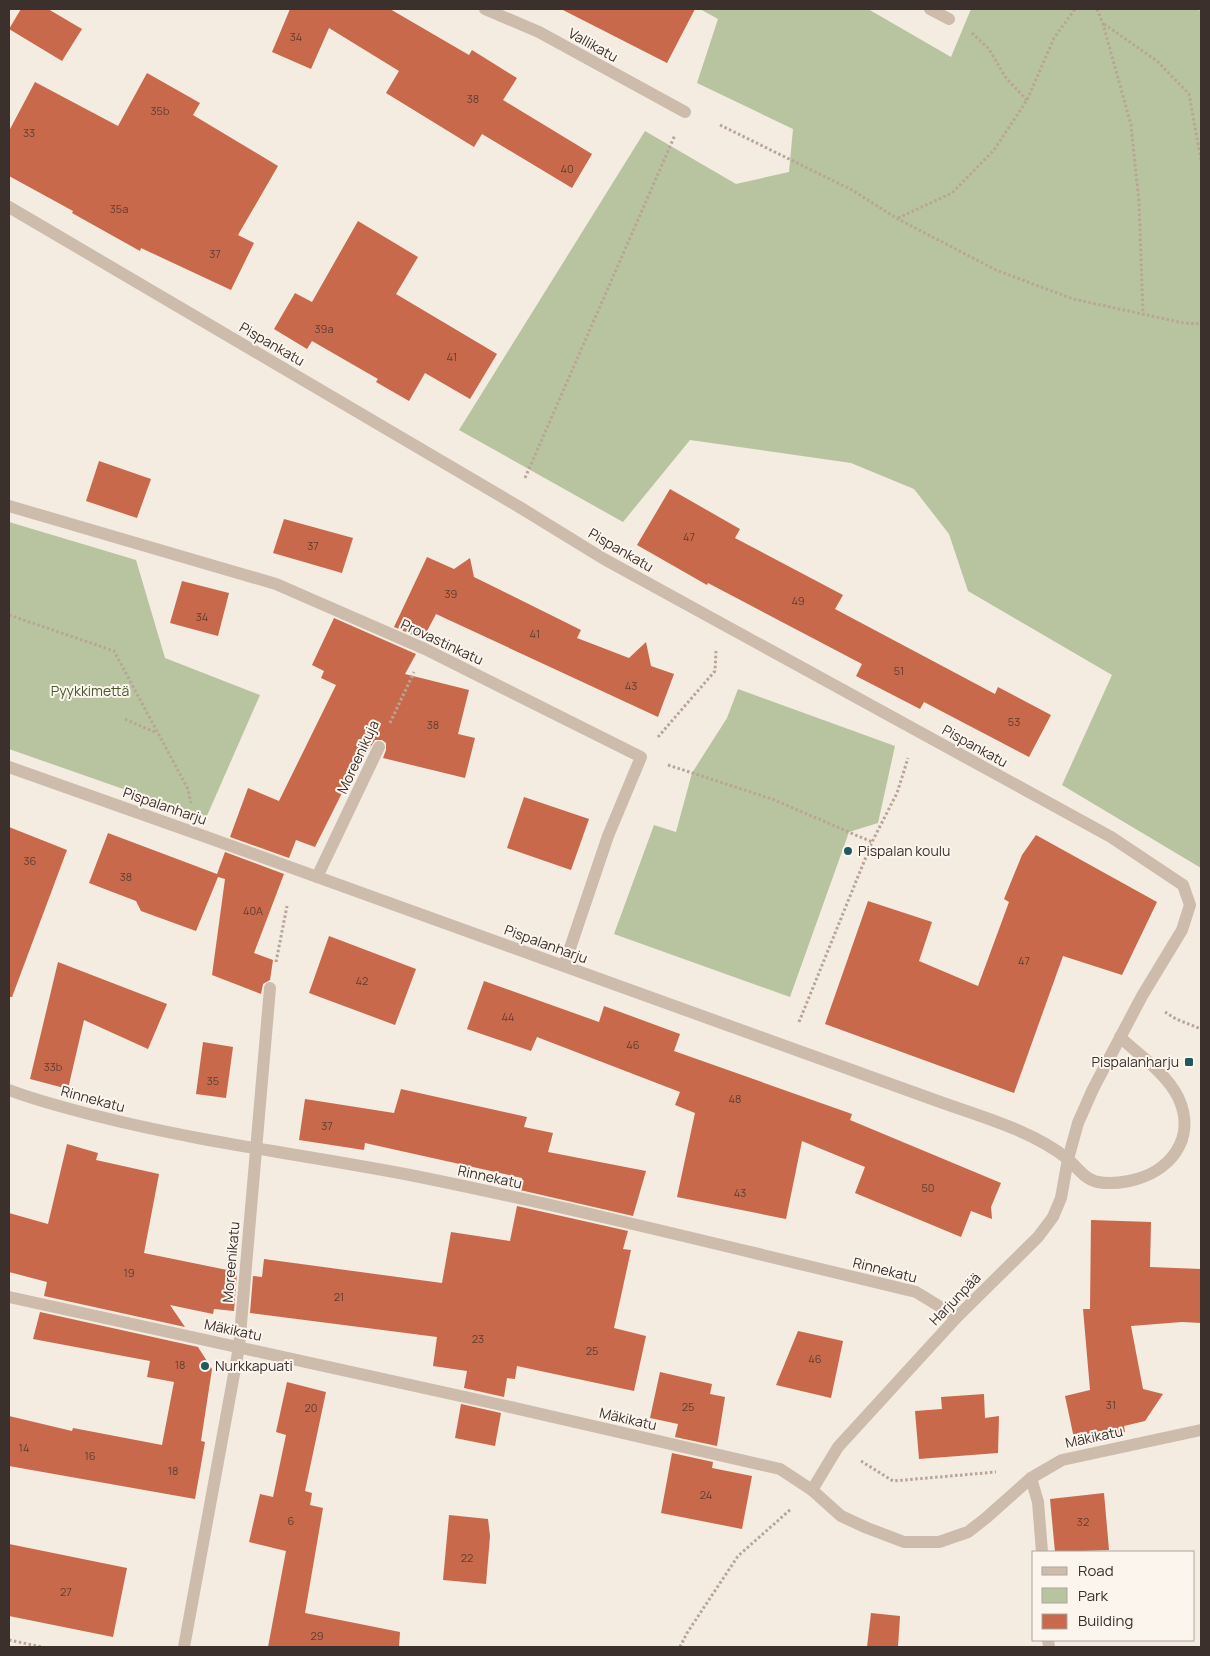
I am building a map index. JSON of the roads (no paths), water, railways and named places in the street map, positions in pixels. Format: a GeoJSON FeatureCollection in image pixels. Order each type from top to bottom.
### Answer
{"type":"FeatureCollection","features":[{"type":"Feature","properties":{"kind":"street","name":"Vallikatu"},"geometry":{"type":"LineString","coordinates":[[485,9],[539,32],[685,112]]}},
{"type":"Feature","properties":{"kind":"street"},"geometry":{"type":"LineString","coordinates":[[930,9],[949,19]]}},
{"type":"Feature","properties":{"kind":"street","name":"Pispankatu"},"geometry":{"type":"LineString","coordinates":[[9,206],[604,558],[1111,838],[1183,885],[1190,905],[1182,930]]}},
{"type":"Feature","properties":{"kind":"street","name":"Provastinkatu"},"geometry":{"type":"LineString","coordinates":[[9,506],[276,584],[425,649],[641,757],[608,836],[564,966]]}},
{"type":"Feature","properties":{"kind":"street","name":"Moreenikuja"},"geometry":{"type":"LineString","coordinates":[[317,877],[379,747]]}},
{"type":"Feature","properties":{"kind":"street","name":"Pispalanharju"},"geometry":{"type":"LineString","coordinates":[[9,767],[1012,1129],[1051,1146],[1084,1174],[1097,1182],[1119,1183],[1140,1178],[1163,1168],[1176,1153],[1183,1138],[1183,1117],[1178,1098],[1165,1079],[1120,1037]]}},
{"type":"Feature","properties":{"kind":"street","name":"Harjunpää"},"geometry":{"type":"LineString","coordinates":[[812,1490],[838,1448],[957,1317],[1038,1237],[1053,1217],[1060,1198],[1068,1160],[1082,1115],[1093,1089],[1142,996],[1182,930]]}},
{"type":"Feature","properties":{"kind":"street","name":"Moreenikatu"},"geometry":{"type":"LineString","coordinates":[[184,1647],[239,1347],[270,988]]}},
{"type":"Feature","properties":{"kind":"street","name":"Rinnekatu"},"geometry":{"type":"LineString","coordinates":[[9,1090],[29,1098],[131,1124],[256,1149],[414,1176],[787,1261],[916,1292],[957,1317]]}},
{"type":"Feature","properties":{"kind":"street","name":"Mäkikatu"},"geometry":{"type":"LineString","coordinates":[[9,1297],[497,1404],[780,1469],[812,1490],[841,1516],[904,1542],[939,1542],[968,1532],[1031,1478],[1062,1460],[1201,1430]]}},
{"type":"Feature","properties":{"kind":"street"},"geometry":{"type":"LineString","coordinates":[[1031,1478],[1038,1502],[1042,1551]]}},
{"type":"Feature","properties":{"kind":"place","name":"Pispalan koulu"},"geometry":{"type":"Point","coordinates":[848,851]}},
{"type":"Feature","properties":{"kind":"place","name":"Pispalanharju"},"geometry":{"type":"Point","coordinates":[1189,1062]}},
{"type":"Feature","properties":{"kind":"place","name":"Nurkkapuati"},"geometry":{"type":"Point","coordinates":[205,1366]}},
{"type":"Feature","properties":{"kind":"park label","name":"Pyykkimettä"},"geometry":{"type":"Point","coordinates":[90,691]}}]}
